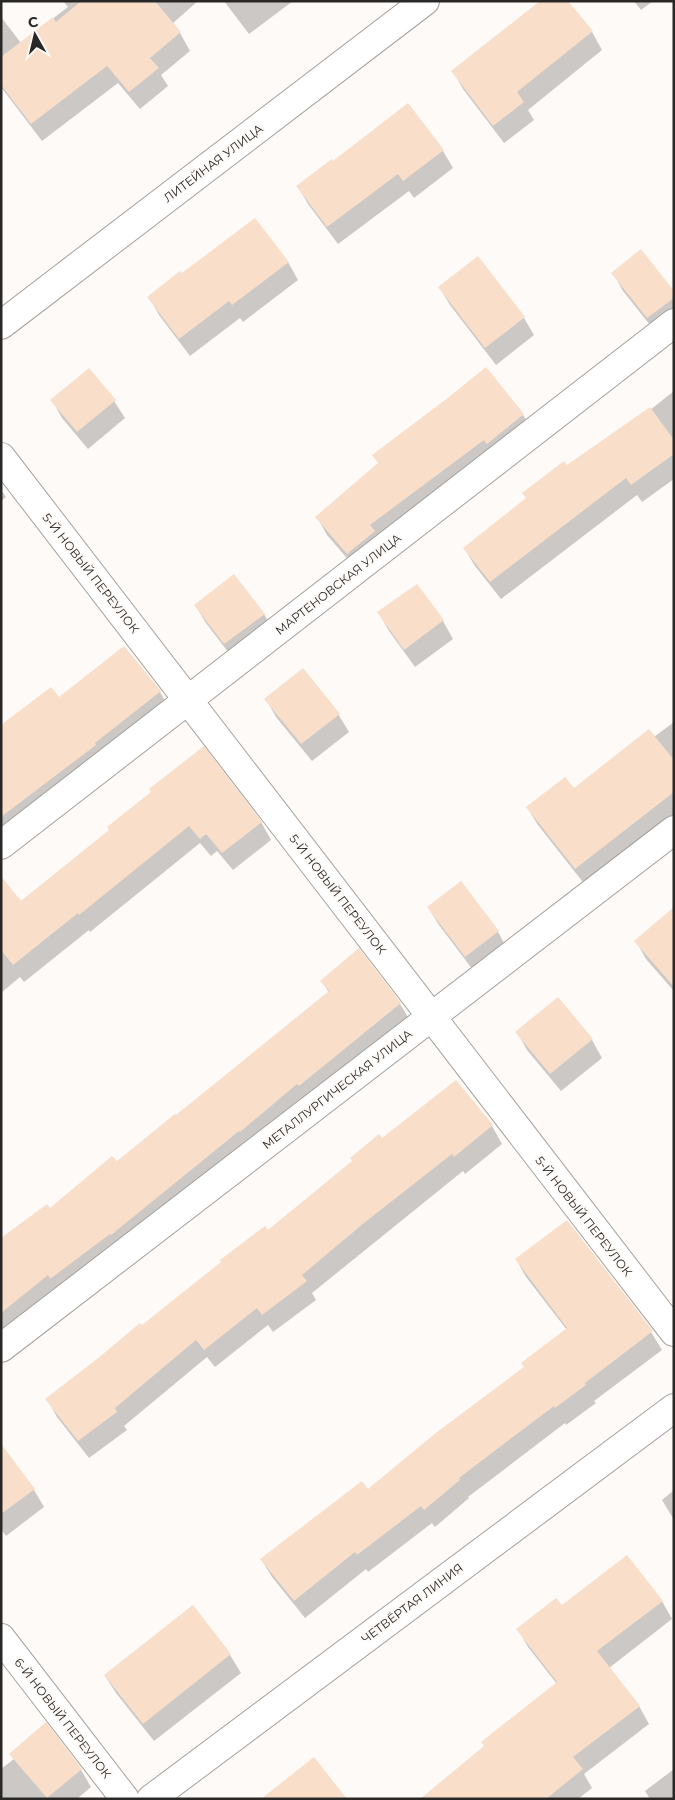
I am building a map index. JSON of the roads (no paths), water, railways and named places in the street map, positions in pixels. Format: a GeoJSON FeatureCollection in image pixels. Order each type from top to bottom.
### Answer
{"type":"FeatureCollection","features":[{"type":"Feature","properties":{"kind":"street","name":"ЛИТЕЙНАЯ УЛИЦА"},"geometry":{"type":"LineString","coordinates":[[1,325],[425,1]]}},
{"type":"Feature","properties":{"kind":"street","name":"МАРТЕНОВСКАЯ УЛИЦА"},"geometry":{"type":"LineString","coordinates":[[1,845],[674,323]]}},
{"type":"Feature","properties":{"kind":"street","name":"5-Й НОВЫЙ ПЕРЕУЛОК"},"geometry":{"type":"LineString","coordinates":[[1,457],[674,1332]]}},
{"type":"Feature","properties":{"kind":"street","name":"МЕТАЛЛУРГИЧЕСКАЯ УЛИЦА"},"geometry":{"type":"LineString","coordinates":[[1,1348],[674,830]]}},
{"type":"Feature","properties":{"kind":"street","name":"ЧЕТВЁРТАЯ ЛИНИЯ"},"geometry":{"type":"LineString","coordinates":[[151,1799],[674,1408]]}},
{"type":"Feature","properties":{"kind":"street","name":"6-Й НОВЫЙ ПЕРЕУЛОК"},"geometry":{"type":"LineString","coordinates":[[1,1638],[125,1799]]}}]}
